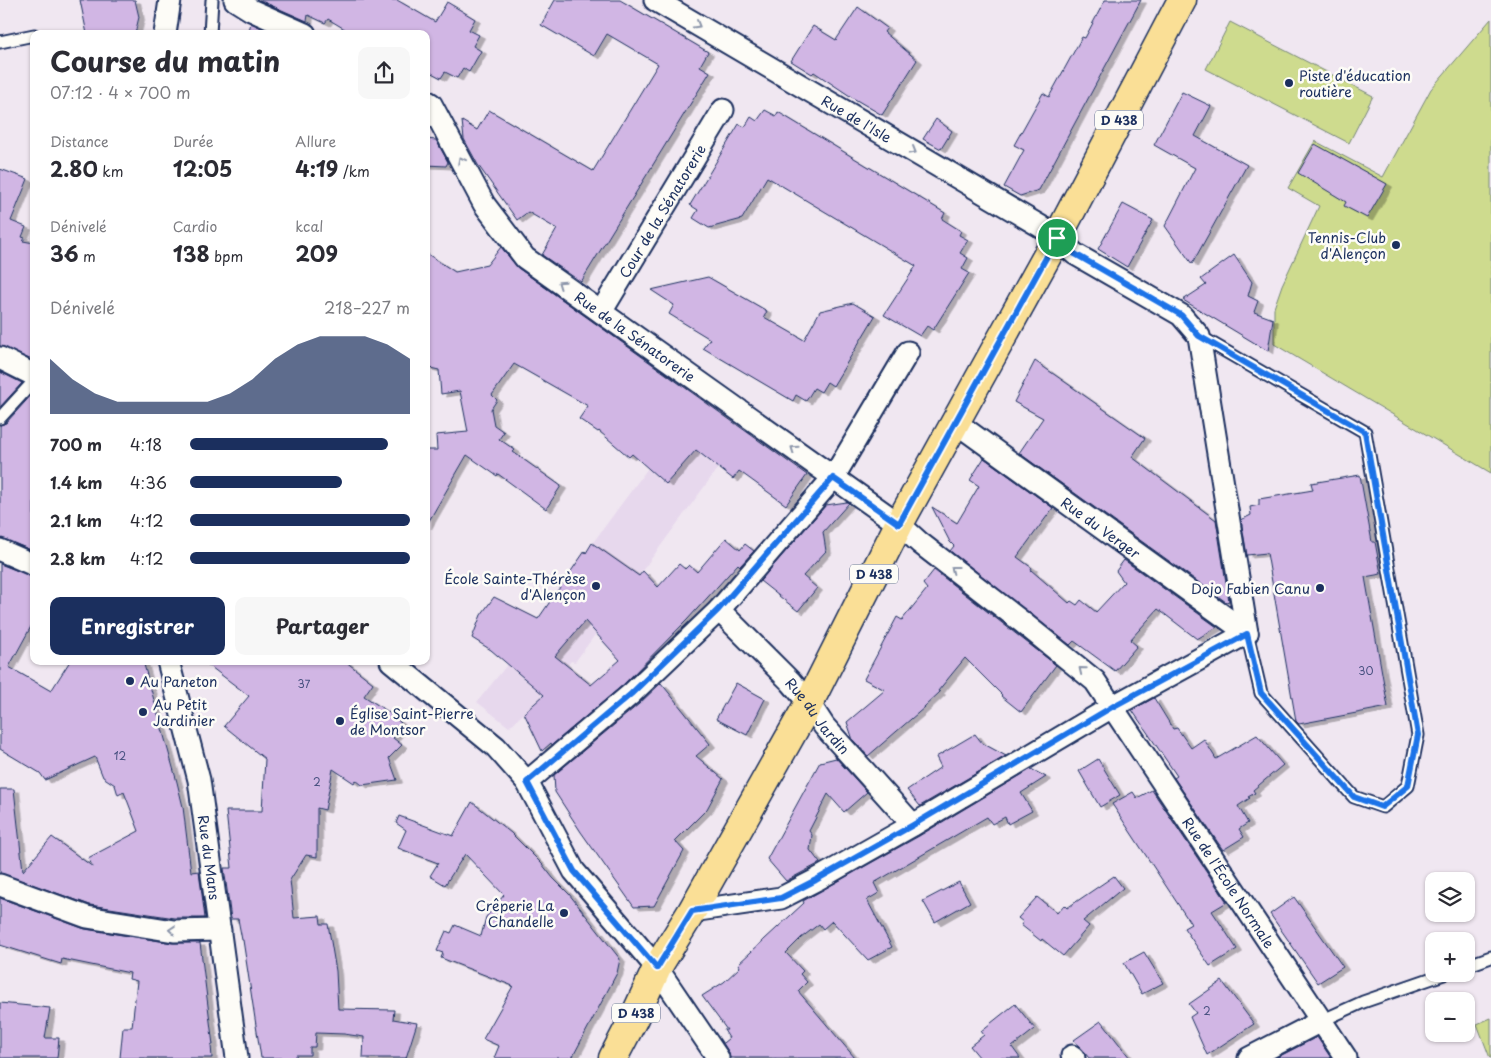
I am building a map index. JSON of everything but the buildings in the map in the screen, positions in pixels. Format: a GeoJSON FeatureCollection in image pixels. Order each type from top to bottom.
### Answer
{"type":"FeatureCollection","features":[{"type":"Feature","properties":{"kind":"main road","name":"D 438"},"geometry":{"type":"LineString","coordinates":[[613,1058],[657,968],[692,911],[809,702],[899,524],[1057,238],[1181,1]]}},
{"type":"Feature","properties":{"kind":"street"},"geometry":{"type":"LineString","coordinates":[[166,30],[170,0]]}},
{"type":"Feature","properties":{"kind":"street"},"geometry":{"type":"LineString","coordinates":[[235,0],[251,10],[296,30]]}},
{"type":"Feature","properties":{"kind":"street","name":"Rue de l'Isle"},"geometry":{"type":"LineString","coordinates":[[656,0],[1040,226],[1075,254],[1181,315],[1199,336]]}},
{"type":"Feature","properties":{"kind":"street","name":"Rue de la Sénatorerie"},"geometry":{"type":"LineString","coordinates":[[430,103],[484,204],[525,258],[899,524]]}},
{"type":"Feature","properties":{"kind":"street","name":"Cour de la Sénatorerie"},"geometry":{"type":"LineString","coordinates":[[600,312],[723,110]]}},
{"type":"Feature","properties":{"kind":"street"},"geometry":{"type":"LineString","coordinates":[[692,911],[781,898],[913,825],[1112,707],[1247,634],[1199,336]]}},
{"type":"Feature","properties":{"kind":"street"},"geometry":{"type":"LineString","coordinates":[[527,782],[631,694],[718,610],[833,478],[908,352]]}},
{"type":"Feature","properties":{"kind":"street"},"geometry":{"type":"LineString","coordinates":[[0,358],[30,373]]}},
{"type":"Feature","properties":{"kind":"street","name":"Rue du Verger"},"geometry":{"type":"LineString","coordinates":[[955,422],[1247,634]]}},
{"type":"Feature","properties":{"kind":"street","name":"Rue de l'École Normale"},"geometry":{"type":"LineString","coordinates":[[899,524],[920,543],[1095,681],[1346,1058]]}},
{"type":"Feature","properties":{"kind":"street"},"geometry":{"type":"LineString","coordinates":[[0,550],[30,562]]}},
{"type":"Feature","properties":{"kind":"street","name":"Rue du Jardin"},"geometry":{"type":"LineString","coordinates":[[718,610],[791,682],[809,702],[824,726],[913,825]]}},
{"type":"Feature","properties":{"kind":"street","name":"Rue du Mans"},"geometry":{"type":"LineString","coordinates":[[169,665],[199,780],[236,1058]]}},
{"type":"Feature","properties":{"kind":"street"},"geometry":{"type":"LineString","coordinates":[[397,665],[496,747],[527,782],[574,871],[657,968],[718,1058]]}},
{"type":"Feature","properties":{"kind":"street"},"geometry":{"type":"LineString","coordinates":[[0,886],[87,917],[174,931],[220,930]]}},
{"type":"Feature","properties":{"kind":"street"},"geometry":{"type":"LineString","coordinates":[[1249,1058],[1321,1020]]}},
{"type":"Feature","properties":{"kind":"lane"},"geometry":{"type":"LineString","coordinates":[[210,30],[212,0]]}},
{"type":"Feature","properties":{"kind":"lane"},"geometry":{"type":"LineString","coordinates":[[0,42],[30,36]]}},
{"type":"Feature","properties":{"kind":"lane"},"geometry":{"type":"LineString","coordinates":[[1199,336],[1365,432],[1418,735],[1408,786],[1382,807],[1354,797],[1261,693],[1247,634]]}},
{"type":"Feature","properties":{"kind":"lane"},"geometry":{"type":"LineString","coordinates":[[0,418],[30,385]]}},
{"type":"Feature","properties":{"kind":"lane"},"geometry":{"type":"LineString","coordinates":[[1475,963],[1491,957]]}},
{"type":"Feature","properties":{"kind":"lane"},"geometry":{"type":"LineString","coordinates":[[1321,1020],[1363,1002],[1425,981]]}},
{"type":"Feature","properties":{"kind":"shaded area","name":"École Sainte-Thérèse d'Alençon"},"geometry":{"type":"Polygon","coordinates":[[[703,443],[724,460],[575,662],[571,661],[544,695],[509,727],[477,702],[507,665],[585,551],[648,468],[666,484],[703,443]]]}},
{"type":"Feature","properties":{"kind":"green space","name":"Tennis-Club d'Alençon"},"geometry":{"type":"Polygon","coordinates":[[[1491,19],[1491,473],[1274,344],[1274,308],[1282,285],[1319,206],[1288,188],[1315,141],[1383,177],[1431,89],[1491,19]]]}},
{"type":"Feature","properties":{"kind":"green space","name":"Piste d'éducation routière"},"geometry":{"type":"Polygon","coordinates":[[[1230,22],[1373,96],[1349,143],[1206,69],[1230,22]]]}},
{"type":"Feature","properties":{"kind":"green space"},"geometry":{"type":"Polygon","coordinates":[[[1491,1018],[1491,1058],[1490,1058],[1477,1024],[1491,1018]]]}},
{"type":"Feature","properties":{"kind":"place","name":"Piste d'éducation routière"},"geometry":{"type":"Point","coordinates":[1289,83]}},
{"type":"Feature","properties":{"kind":"place","name":"Tennis-Club d'Alençon"},"geometry":{"type":"Point","coordinates":[1396,245]}},
{"type":"Feature","properties":{"kind":"place","name":"École Sainte-Thérèse d'Alençon"},"geometry":{"type":"Point","coordinates":[596,586]}},
{"type":"Feature","properties":{"kind":"place","name":"Dojo Fabien Canu"},"geometry":{"type":"Point","coordinates":[1320,588]}},
{"type":"Feature","properties":{"kind":"place","name":"Au Paneton"},"geometry":{"type":"Point","coordinates":[130,681]}},
{"type":"Feature","properties":{"kind":"place","name":"Au Petit Jardinier"},"geometry":{"type":"Point","coordinates":[143,712]}},
{"type":"Feature","properties":{"kind":"place","name":"Église Saint-Pierre de Montsor"},"geometry":{"type":"Point","coordinates":[340,721]}},
{"type":"Feature","properties":{"kind":"place","name":"Crêperie La Chandelle"},"geometry":{"type":"Point","coordinates":[564,913]}},
{"type":"Feature","properties":{"kind":"route"},"geometry":{"type":"LineString","coordinates":[[1057,238],[1075,254],[1181,315],[1199,336],[1365,432],[1418,735],[1408,786],[1382,807],[1354,797],[1261,693],[1247,634],[1112,707],[913,825],[781,898],[692,911],[657,968],[574,871],[527,782],[631,694],[718,610],[833,478],[899,524],[1057,238]]}}]}
